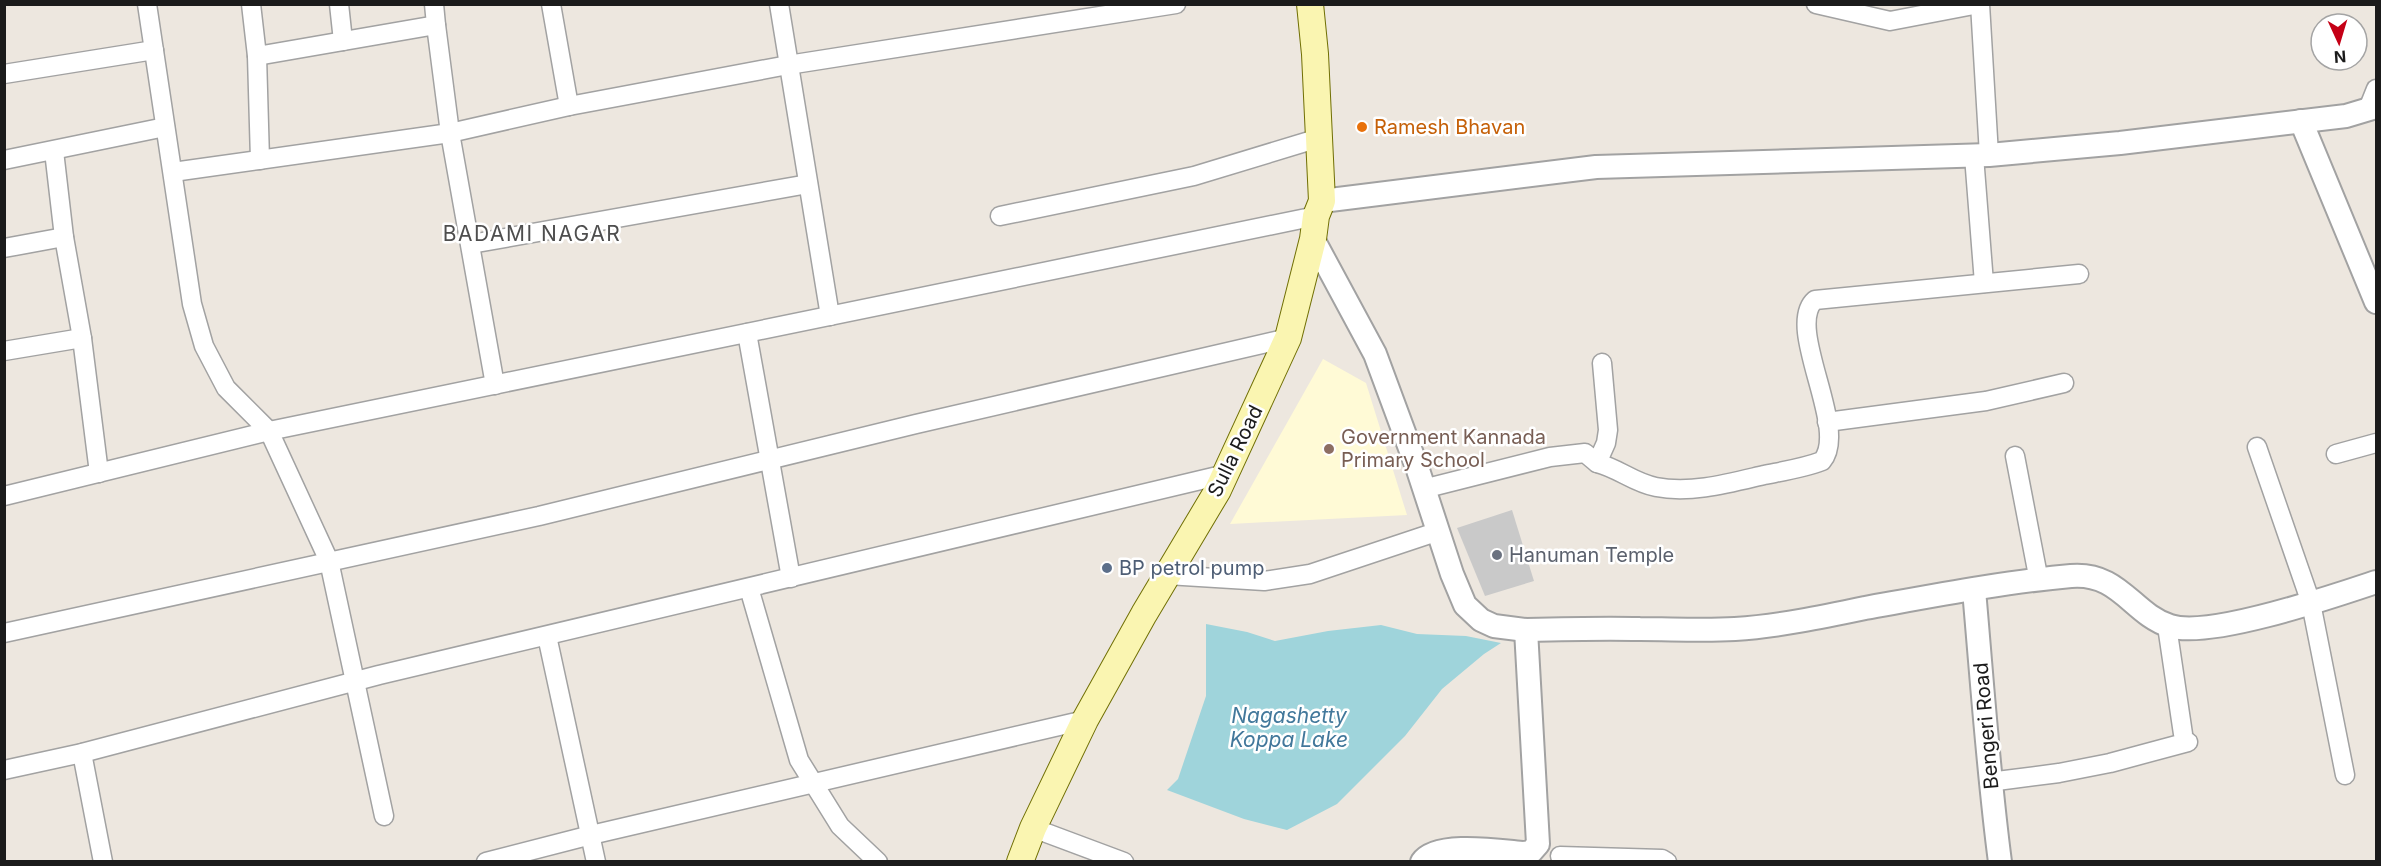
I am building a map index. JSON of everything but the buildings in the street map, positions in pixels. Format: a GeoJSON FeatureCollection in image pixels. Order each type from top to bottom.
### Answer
{"type":"FeatureCollection","features":[{"type":"Feature","properties":{"kind":"main road","name":"Sulla Road"},"geometry":{"type":"LineString","coordinates":[[1020,861],[1033,828],[1085,720],[1226,474],[1288,338],[1317,218],[1319,138],[1310,4]]}},
{"type":"Feature","properties":{"kind":"street"},"geometry":{"type":"LineString","coordinates":[[147,4],[192,304],[204,346],[226,388],[269,431],[329,561],[353,682],[384,816]]}},
{"type":"Feature","properties":{"kind":"street"},"geometry":{"type":"LineString","coordinates":[[251,4],[257,56],[260,160]]}},
{"type":"Feature","properties":{"kind":"street"},"geometry":{"type":"LineString","coordinates":[[339,4],[343,41]]}},
{"type":"Feature","properties":{"kind":"street"},"geometry":{"type":"LineString","coordinates":[[434,4],[450,133],[495,385]]}},
{"type":"Feature","properties":{"kind":"street"},"geometry":{"type":"LineString","coordinates":[[551,4],[569,106]]}},
{"type":"Feature","properties":{"kind":"street"},"geometry":{"type":"LineString","coordinates":[[779,4],[830,316]]}},
{"type":"Feature","properties":{"kind":"street"},"geometry":{"type":"LineString","coordinates":[[173,172],[450,133],[569,106],[788,64],[1176,4]]}},
{"type":"Feature","properties":{"kind":"street"},"geometry":{"type":"LineString","coordinates":[[1816,4],[1890,21],[1980,4],[1983,283]]}},
{"type":"Feature","properties":{"kind":"street"},"geometry":{"type":"LineString","coordinates":[[257,56],[436,25]]}},
{"type":"Feature","properties":{"kind":"street"},"geometry":{"type":"LineString","coordinates":[[4,74],[154,50]]}},
{"type":"Feature","properties":{"kind":"street"},"geometry":{"type":"LineString","coordinates":[[4,496],[269,431],[1317,218],[1596,167],[1982,155],[2346,116],[2374,102]]}},
{"type":"Feature","properties":{"kind":"street"},"geometry":{"type":"LineString","coordinates":[[2301,121],[2376,302]]}},
{"type":"Feature","properties":{"kind":"street"},"geometry":{"type":"LineString","coordinates":[[4,160],[165,127]]}},
{"type":"Feature","properties":{"kind":"street"},"geometry":{"type":"LineString","coordinates":[[1000,216],[1194,176],[1319,138]]}},
{"type":"Feature","properties":{"kind":"street"},"geometry":{"type":"LineString","coordinates":[[54,151],[64,237],[82,338],[99,473]]}},
{"type":"Feature","properties":{"kind":"street"},"geometry":{"type":"LineString","coordinates":[[471,244],[808,184]]}},
{"type":"Feature","properties":{"kind":"street"},"geometry":{"type":"LineString","coordinates":[[1317,218],[1375,354],[1418,470],[1452,574],[1465,604],[1481,621],[1494,626],[1526,630],[1736,629],[1801,621],[1974,590],[2089,576],[2124,593],[2150,616],[2167,626],[2195,629],[2226,624],[2311,603],[2376,582]]}},
{"type":"Feature","properties":{"kind":"street"},"geometry":{"type":"LineString","coordinates":[[4,248],[64,237]]}},
{"type":"Feature","properties":{"kind":"street"},"geometry":{"type":"LineString","coordinates":[[1423,489],[1550,457],[1585,453],[1597,463],[1612,466],[1635,481],[1656,487],[1681,489],[1716,486],[1822,461],[1828,454],[1830,446],[1807,330],[1806,314],[1809,306],[1815,300],[1827,297],[2079,274]]}},
{"type":"Feature","properties":{"kind":"street"},"geometry":{"type":"LineString","coordinates":[[747,333],[791,578]]}},
{"type":"Feature","properties":{"kind":"street"},"geometry":{"type":"LineString","coordinates":[[4,351],[82,338]]}},
{"type":"Feature","properties":{"kind":"street"},"geometry":{"type":"LineString","coordinates":[[4,633],[539,516],[1288,338]]}},
{"type":"Feature","properties":{"kind":"street"},"geometry":{"type":"LineString","coordinates":[[1597,463],[1606,442],[1608,430],[1602,363]]}},
{"type":"Feature","properties":{"kind":"street"},"geometry":{"type":"LineString","coordinates":[[1827,422],[1986,401],[2064,383]]}},
{"type":"Feature","properties":{"kind":"street"},"geometry":{"type":"LineString","coordinates":[[2336,454],[2376,443]]}},
{"type":"Feature","properties":{"kind":"street"},"geometry":{"type":"LineString","coordinates":[[2257,447],[2311,603],[2345,775]]}},
{"type":"Feature","properties":{"kind":"street"},"geometry":{"type":"LineString","coordinates":[[2015,456],[2039,581]]}},
{"type":"Feature","properties":{"kind":"street"},"geometry":{"type":"LineString","coordinates":[[4,770],[82,753],[353,682],[1226,474]]}},
{"type":"Feature","properties":{"kind":"street"},"geometry":{"type":"LineString","coordinates":[[1167,575],[1264,581],[1310,574],[1439,531]]}},
{"type":"Feature","properties":{"kind":"street"},"geometry":{"type":"LineString","coordinates":[[749,588],[799,760],[840,826],[878,861]]}},
{"type":"Feature","properties":{"kind":"street","name":"Bengeri Road"},"geometry":{"type":"LineString","coordinates":[[1974,590],[1987,729],[1989,782],[2000,861]]}},
{"type":"Feature","properties":{"kind":"street"},"geometry":{"type":"LineString","coordinates":[[1989,782],[2059,773],[2110,763],[2186,738],[2167,626]]}},
{"type":"Feature","properties":{"kind":"street"},"geometry":{"type":"LineString","coordinates":[[1526,630],[1539,840],[1536,849]]}},
{"type":"Feature","properties":{"kind":"street"},"geometry":{"type":"LineString","coordinates":[[547,636],[596,861]]}},
{"type":"Feature","properties":{"kind":"street"},"geometry":{"type":"LineString","coordinates":[[486,861],[1085,720]]}},
{"type":"Feature","properties":{"kind":"street"},"geometry":{"type":"LineString","coordinates":[[82,753],[103,861]]}},
{"type":"Feature","properties":{"kind":"street"},"geometry":{"type":"LineString","coordinates":[[1033,828],[1124,861]]}},
{"type":"Feature","properties":{"kind":"street"},"geometry":{"type":"LineString","coordinates":[[1420,861],[1430,854],[1445,850],[1473,849],[1524,853],[1536,849],[1560,859],[1662,859],[1667,861]]}},
{"type":"Feature","properties":{"kind":"shaded area","name":"Government Kannada Primary School"},"geometry":{"type":"Polygon","coordinates":[[[1323,359],[1366,383],[1407,515],[1230,524],[1323,359]]]}},
{"type":"Feature","properties":{"kind":"shaded area","name":"Hanuman Temple"},"geometry":{"type":"Polygon","coordinates":[[[1512,510],[1534,581],[1485,596],[1457,528],[1512,510]]]}},
{"type":"Feature","properties":{"kind":"water","name":"Nagashetty Koppa Lake"},"geometry":{"type":"Polygon","coordinates":[[[1206,624],[1247,632],[1275,641],[1328,631],[1381,625],[1417,634],[1466,636],[1501,643],[1442,689],[1405,736],[1337,804],[1287,830],[1244,819],[1167,790],[1178,779],[1206,696],[1206,624]]]}},
{"type":"Feature","properties":{"kind":"place","name":"Ramesh Bhavan"},"geometry":{"type":"Point","coordinates":[1362,127]}},
{"type":"Feature","properties":{"kind":"place","name":"Government Kannada Primary School"},"geometry":{"type":"Point","coordinates":[1329,449]}},
{"type":"Feature","properties":{"kind":"place","name":"Hanuman Temple"},"geometry":{"type":"Point","coordinates":[1497,555]}},
{"type":"Feature","properties":{"kind":"place","name":"BP petrol pump"},"geometry":{"type":"Point","coordinates":[1107,568]}},
{"type":"Feature","properties":{"kind":"district","name":"BADAMI NAGAR"},"geometry":{"type":"Point","coordinates":[532,234]}}]}
